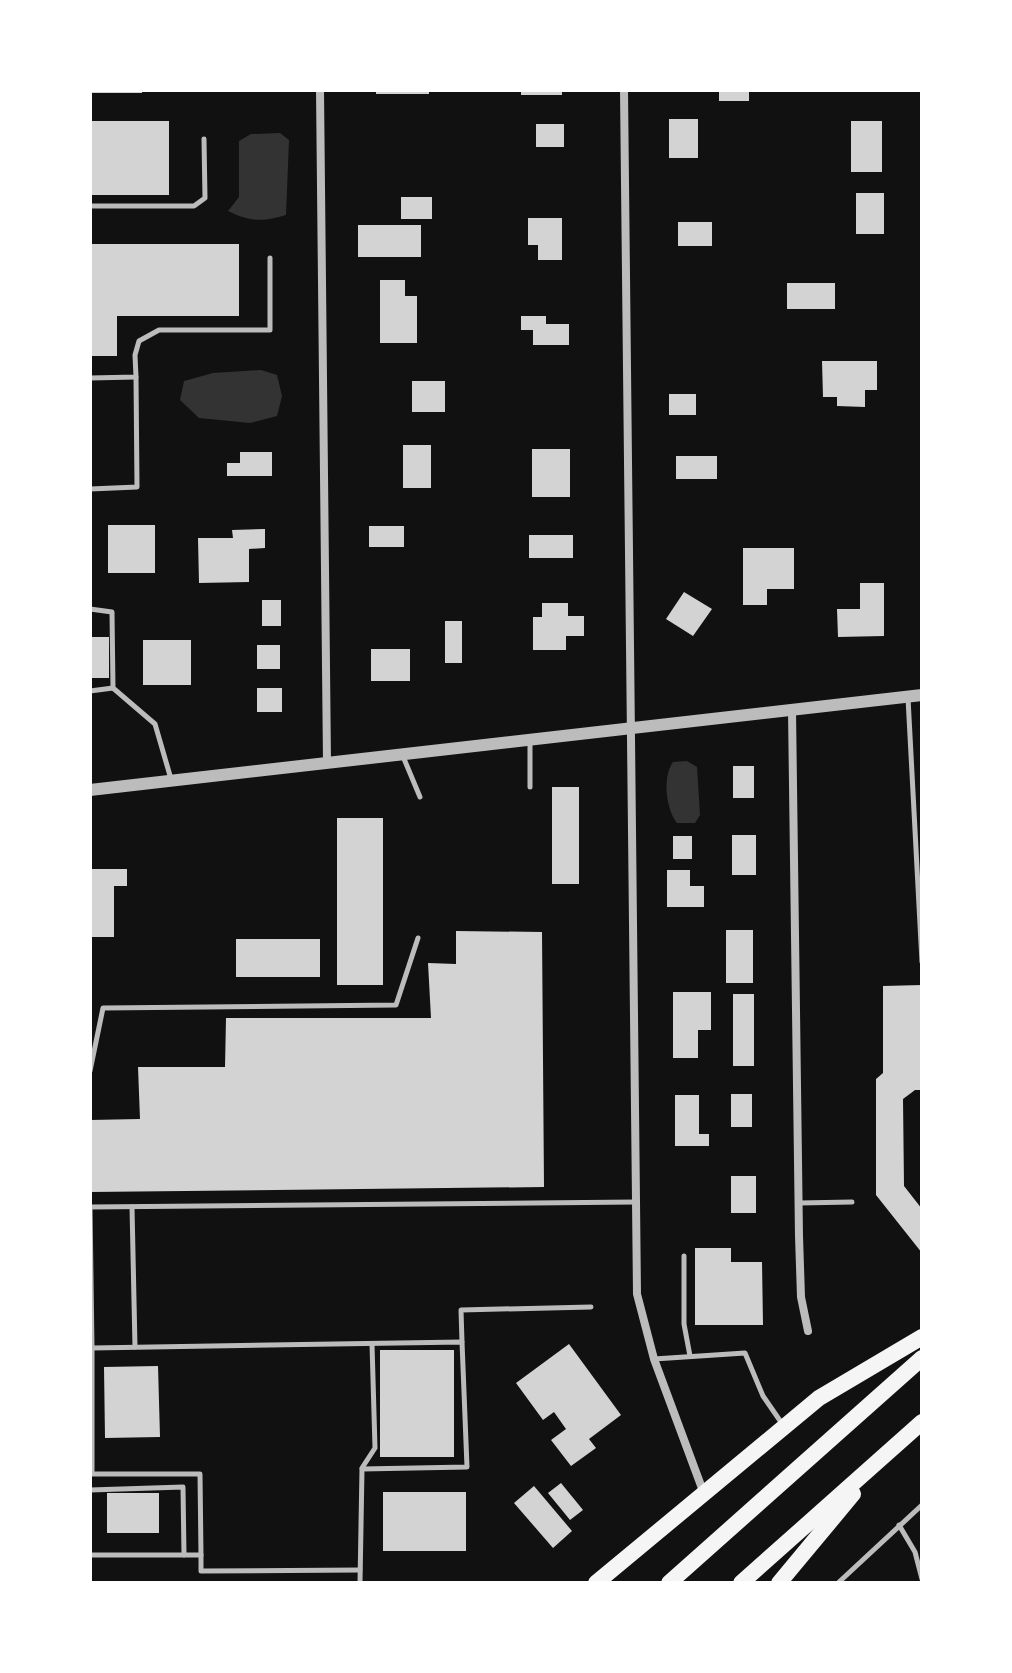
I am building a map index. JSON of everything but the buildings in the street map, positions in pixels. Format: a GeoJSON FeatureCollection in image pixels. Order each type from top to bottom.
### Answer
{"type":"FeatureCollection","features":[{"type":"Feature","properties":{"kind":"highway"},"geometry":{"type":"LineString","coordinates":[[596,1583],[703,1491],[819,1398],[922,1337]]}},
{"type":"Feature","properties":{"kind":"highway"},"geometry":{"type":"LineString","coordinates":[[669,1583],[922,1358]]}},
{"type":"Feature","properties":{"kind":"highway"},"geometry":{"type":"LineString","coordinates":[[741,1583],[922,1422]]}},
{"type":"Feature","properties":{"kind":"highway"},"geometry":{"type":"LineString","coordinates":[[779,1583],[888,1453]]}},
{"type":"Feature","properties":{"kind":"street"},"geometry":{"type":"LineString","coordinates":[[320,90],[327,762]]}},
{"type":"Feature","properties":{"kind":"street"},"geometry":{"type":"LineString","coordinates":[[624,90],[637,1294],[654,1359],[703,1491]]}},
{"type":"Feature","properties":{"kind":"street"},"geometry":{"type":"LineString","coordinates":[[90,790],[922,695]]}},
{"type":"Feature","properties":{"kind":"street"},"geometry":{"type":"LineString","coordinates":[[792,710],[801,1297],[808,1331]]}},
{"type":"Feature","properties":{"kind":"lane"},"geometry":{"type":"LineString","coordinates":[[90,206],[194,206],[205,198],[204,139]]}},
{"type":"Feature","properties":{"kind":"lane"},"geometry":{"type":"LineString","coordinates":[[90,489],[137,487],[135,355],[139,341],[159,330],[270,330],[270,258]]}},
{"type":"Feature","properties":{"kind":"lane"},"geometry":{"type":"LineString","coordinates":[[90,378],[136,377]]}},
{"type":"Feature","properties":{"kind":"lane"},"geometry":{"type":"LineString","coordinates":[[90,609],[112,612],[113,688]]}},
{"type":"Feature","properties":{"kind":"lane"},"geometry":{"type":"LineString","coordinates":[[90,691],[113,688],[155,724],[172,780]]}},
{"type":"Feature","properties":{"kind":"lane"},"geometry":{"type":"LineString","coordinates":[[908,697],[922,962]]}},
{"type":"Feature","properties":{"kind":"lane"},"geometry":{"type":"LineString","coordinates":[[530,738],[530,787]]}},
{"type":"Feature","properties":{"kind":"lane"},"geometry":{"type":"LineString","coordinates":[[401,753],[420,797]]}},
{"type":"Feature","properties":{"kind":"lane"},"geometry":{"type":"LineString","coordinates":[[90,1071],[103,1008],[396,1005],[418,938]]}},
{"type":"Feature","properties":{"kind":"lane"},"geometry":{"type":"LineString","coordinates":[[360,1570],[201,1571],[200,1474],[91,1477],[90,1207],[636,1202]]}},
{"type":"Feature","properties":{"kind":"lane"},"geometry":{"type":"LineString","coordinates":[[799,1203],[852,1202]]}},
{"type":"Feature","properties":{"kind":"lane"},"geometry":{"type":"LineString","coordinates":[[132,1207],[135,1347]]}},
{"type":"Feature","properties":{"kind":"lane"},"geometry":{"type":"LineString","coordinates":[[684,1256],[684,1324],[690,1356]]}},
{"type":"Feature","properties":{"kind":"lane"},"geometry":{"type":"LineString","coordinates":[[362,1469],[467,1467],[461,1310],[591,1307]]}},
{"type":"Feature","properties":{"kind":"lane"},"geometry":{"type":"LineString","coordinates":[[91,1348],[462,1342]]}},
{"type":"Feature","properties":{"kind":"lane"},"geometry":{"type":"LineString","coordinates":[[360,1583],[362,1469],[375,1448],[372,1344]]}},
{"type":"Feature","properties":{"kind":"lane"},"geometry":{"type":"LineString","coordinates":[[654,1359],[745,1353],[763,1396],[784,1426]]}},
{"type":"Feature","properties":{"kind":"lane"},"geometry":{"type":"LineString","coordinates":[[90,1490],[183,1487],[184,1555]]}},
{"type":"Feature","properties":{"kind":"lane"},"geometry":{"type":"LineString","coordinates":[[838,1583],[922,1505]]}},
{"type":"Feature","properties":{"kind":"lane"},"geometry":{"type":"LineString","coordinates":[[899,1525],[915,1552],[922,1579]]}},
{"type":"Feature","properties":{"kind":"lane"},"geometry":{"type":"LineString","coordinates":[[90,1555],[201,1555]]}},
{"type":"Feature","properties":{"kind":"shaded area"},"geometry":{"type":"Polygon","coordinates":[[[280,133],[289,140],[286,215],[257,220],[228,211],[239,197],[239,141],[251,134],[280,133]]]}},
{"type":"Feature","properties":{"kind":"shaded area"},"geometry":{"type":"Polygon","coordinates":[[[261,370],[277,375],[282,396],[277,416],[250,423],[199,418],[180,400],[184,381],[213,373],[261,370]]]}},
{"type":"Feature","properties":{"kind":"shaded area"},"geometry":{"type":"Polygon","coordinates":[[[687,761],[697,767],[700,815],[695,823],[677,823],[668,802],[667,776],[673,762],[687,761]]]}}]}
